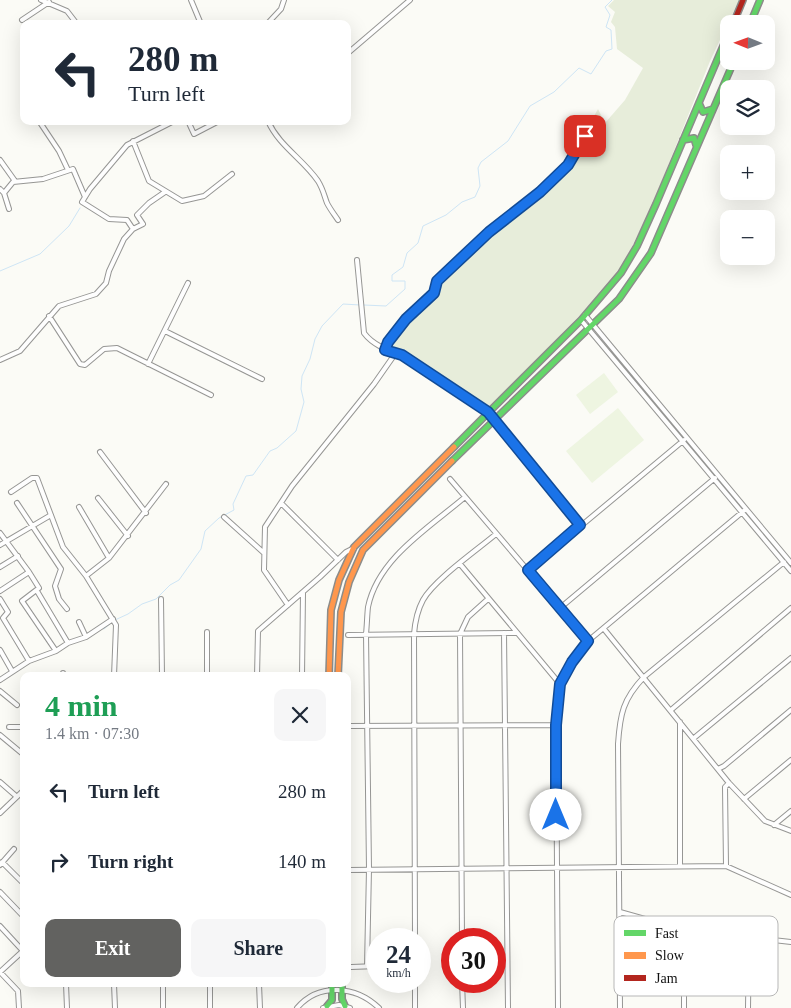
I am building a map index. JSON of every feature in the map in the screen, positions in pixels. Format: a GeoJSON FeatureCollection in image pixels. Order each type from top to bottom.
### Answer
{"type":"FeatureCollection","features":[{"type":"Feature","properties":{"kind":"street"},"geometry":{"type":"LineString","coordinates":[[41,0],[50,2],[68,11],[74,20]]}},
{"type":"Feature","properties":{"kind":"street"},"geometry":{"type":"LineString","coordinates":[[191,0],[199,20]]}},
{"type":"Feature","properties":{"kind":"street"},"geometry":{"type":"LineString","coordinates":[[271,20],[281,9],[284,0]]}},
{"type":"Feature","properties":{"kind":"street"},"geometry":{"type":"LineString","coordinates":[[351,50],[410,0]]}},
{"type":"Feature","properties":{"kind":"street"},"geometry":{"type":"LineString","coordinates":[[737,15],[743,0]]}},
{"type":"Feature","properties":{"kind":"street"},"geometry":{"type":"LineString","coordinates":[[754,15],[760,0]]}},
{"type":"Feature","properties":{"kind":"street"},"geometry":{"type":"LineString","coordinates":[[22,20],[50,2]]}},
{"type":"Feature","properties":{"kind":"street"},"geometry":{"type":"LineString","coordinates":[[257,672],[258,631],[354,547],[583,318],[614,282],[628,263],[720,53]]}},
{"type":"Feature","properties":{"kind":"street"},"geometry":{"type":"LineString","coordinates":[[338,672],[338,626],[342,601],[350,575],[363,550],[495,418],[619,299],[637,275],[650,253],[730,70]]}},
{"type":"Feature","properties":{"kind":"street"},"geometry":{"type":"LineString","coordinates":[[699,102],[703,112],[713,109]]}},
{"type":"Feature","properties":{"kind":"street"},"geometry":{"type":"LineString","coordinates":[[42,125],[59,151],[68,170]]}},
{"type":"Feature","properties":{"kind":"street"},"geometry":{"type":"LineString","coordinates":[[134,229],[127,220],[110,219],[95,212],[82,202],[118,154],[133,142],[143,139],[167,125]]}},
{"type":"Feature","properties":{"kind":"street"},"geometry":{"type":"LineString","coordinates":[[190,125],[194,134],[211,125]]}},
{"type":"Feature","properties":{"kind":"street"},"geometry":{"type":"LineString","coordinates":[[270,125],[274,135],[299,157],[326,193],[326,201],[338,220]]}},
{"type":"Feature","properties":{"kind":"street"},"geometry":{"type":"LineString","coordinates":[[385,350],[388,342],[406,319],[434,293],[437,281],[489,232],[540,192],[568,165],[585,136]]}},
{"type":"Feature","properties":{"kind":"street"},"geometry":{"type":"LineString","coordinates":[[683,140],[694,138],[696,148]]}},
{"type":"Feature","properties":{"kind":"street"},"geometry":{"type":"LineString","coordinates":[[133,142],[149,182],[182,201],[204,196],[232,174]]}},
{"type":"Feature","properties":{"kind":"street"},"geometry":{"type":"LineString","coordinates":[[0,160],[15,181]]}},
{"type":"Feature","properties":{"kind":"street"},"geometry":{"type":"LineString","coordinates":[[4,193],[15,181],[43,179],[73,169],[84,198]]}},
{"type":"Feature","properties":{"kind":"street"},"geometry":{"type":"LineString","coordinates":[[0,189],[4,193],[9,209]]}},
{"type":"Feature","properties":{"kind":"street"},"geometry":{"type":"LineString","coordinates":[[0,360],[20,351],[59,306],[96,294],[106,283],[108,272],[124,239],[134,229],[144,224],[137,215],[149,203],[165,192]]}},
{"type":"Feature","properties":{"kind":"street"},"geometry":{"type":"LineString","coordinates":[[357,260],[364,333],[385,350],[402,355],[495,418],[580,525]]}},
{"type":"Feature","properties":{"kind":"street"},"geometry":{"type":"LineString","coordinates":[[148,364],[188,283]]}},
{"type":"Feature","properties":{"kind":"street"},"geometry":{"type":"LineString","coordinates":[[49,316],[80,364],[85,365],[104,349],[117,348],[211,395]]}},
{"type":"Feature","properties":{"kind":"street"},"geometry":{"type":"LineString","coordinates":[[583,318],[686,440],[791,571]]}},
{"type":"Feature","properties":{"kind":"street"},"geometry":{"type":"LineString","coordinates":[[165,331],[262,379]]}},
{"type":"Feature","properties":{"kind":"street"},"geometry":{"type":"LineString","coordinates":[[288,605],[264,570],[265,527],[281,503],[395,354]]}},
{"type":"Feature","properties":{"kind":"street"},"geometry":{"type":"LineString","coordinates":[[686,440],[714,478],[791,563]]}},
{"type":"Feature","properties":{"kind":"street"},"geometry":{"type":"LineString","coordinates":[[528,570],[580,525],[686,440]]}},
{"type":"Feature","properties":{"kind":"street"},"geometry":{"type":"LineString","coordinates":[[100,452],[146,513]]}},
{"type":"Feature","properties":{"kind":"street"},"geometry":{"type":"LineString","coordinates":[[11,492],[32,478],[37,478],[63,547],[86,576],[116,625],[114,672]]}},
{"type":"Feature","properties":{"kind":"street"},"geometry":{"type":"LineString","coordinates":[[560,608],[714,478]]}},
{"type":"Feature","properties":{"kind":"street"},"geometry":{"type":"LineString","coordinates":[[450,480],[588,641]]}},
{"type":"Feature","properties":{"kind":"street"},"geometry":{"type":"LineString","coordinates":[[86,576],[109,558],[146,513],[166,484]]}},
{"type":"Feature","properties":{"kind":"street"},"geometry":{"type":"LineString","coordinates":[[368,928],[370,869],[366,634],[368,606],[381,577],[401,550],[465,497]]}},
{"type":"Feature","properties":{"kind":"street"},"geometry":{"type":"LineString","coordinates":[[98,498],[128,536]]}},
{"type":"Feature","properties":{"kind":"street"},"geometry":{"type":"LineString","coordinates":[[17,503],[62,569],[55,586],[60,599],[67,609]]}},
{"type":"Feature","properties":{"kind":"street"},"geometry":{"type":"LineString","coordinates":[[281,503],[338,560]]}},
{"type":"Feature","properties":{"kind":"street"},"geometry":{"type":"LineString","coordinates":[[79,507],[109,558]]}},
{"type":"Feature","properties":{"kind":"street"},"geometry":{"type":"LineString","coordinates":[[558,1008],[556,725],[560,684],[572,662],[588,641],[744,511]]}},
{"type":"Feature","properties":{"kind":"street"},"geometry":{"type":"LineString","coordinates":[[0,545],[51,515]]}},
{"type":"Feature","properties":{"kind":"street"},"geometry":{"type":"LineString","coordinates":[[224,517],[254,544],[257,549],[264,553]]}},
{"type":"Feature","properties":{"kind":"street"},"geometry":{"type":"LineString","coordinates":[[0,533],[39,586],[36,591],[22,601],[56,651]]}},
{"type":"Feature","properties":{"kind":"street"},"geometry":{"type":"LineString","coordinates":[[415,928],[414,634],[416,618],[423,599],[460,564],[496,534]]}},
{"type":"Feature","properties":{"kind":"street"},"geometry":{"type":"LineString","coordinates":[[329,672],[328,623],[331,604],[344,564],[354,547]]}},
{"type":"Feature","properties":{"kind":"street"},"geometry":{"type":"LineString","coordinates":[[0,567],[18,556]]}},
{"type":"Feature","properties":{"kind":"street"},"geometry":{"type":"LineString","coordinates":[[620,916],[618,744],[620,714],[632,690],[644,677],[784,562]]}},
{"type":"Feature","properties":{"kind":"street"},"geometry":{"type":"LineString","coordinates":[[460,564],[560,684]]}},
{"type":"Feature","properties":{"kind":"street"},"geometry":{"type":"LineString","coordinates":[[0,591],[29,572]]}},
{"type":"Feature","properties":{"kind":"street"},"geometry":{"type":"LineString","coordinates":[[36,591],[68,643]]}},
{"type":"Feature","properties":{"kind":"street"},"geometry":{"type":"LineString","coordinates":[[302,672],[303,593]]}},
{"type":"Feature","properties":{"kind":"street"},"geometry":{"type":"LineString","coordinates":[[0,599],[8,612],[3,618],[29,661]]}},
{"type":"Feature","properties":{"kind":"street"},"geometry":{"type":"LineString","coordinates":[[161,599],[162,672]]}},
{"type":"Feature","properties":{"kind":"street"},"geometry":{"type":"LineString","coordinates":[[462,928],[459,726],[460,634],[468,617],[488,599]]}},
{"type":"Feature","properties":{"kind":"street"},"geometry":{"type":"LineString","coordinates":[[670,710],[791,608]]}},
{"type":"Feature","properties":{"kind":"street"},"geometry":{"type":"LineString","coordinates":[[0,680],[29,661],[56,651],[68,643],[86,638],[113,619]]}},
{"type":"Feature","properties":{"kind":"street"},"geometry":{"type":"LineString","coordinates":[[79,622],[86,638]]}},
{"type":"Feature","properties":{"kind":"street"},"geometry":{"type":"LineString","coordinates":[[604,629],[744,799],[765,821],[791,831]]}},
{"type":"Feature","properties":{"kind":"street"},"geometry":{"type":"LineString","coordinates":[[207,632],[207,672]]}},
{"type":"Feature","properties":{"kind":"street"},"geometry":{"type":"LineString","coordinates":[[504,633],[508,1008]]}},
{"type":"Feature","properties":{"kind":"street"},"geometry":{"type":"LineString","coordinates":[[348,635],[517,633]]}},
{"type":"Feature","properties":{"kind":"street"},"geometry":{"type":"LineString","coordinates":[[0,650],[12,671]]}},
{"type":"Feature","properties":{"kind":"street"},"geometry":{"type":"LineString","coordinates":[[694,738],[791,658]]}},
{"type":"Feature","properties":{"kind":"street"},"geometry":{"type":"LineString","coordinates":[[0,691],[17,704]]}},
{"type":"Feature","properties":{"kind":"street"},"geometry":{"type":"LineString","coordinates":[[718,769],[791,710]]}},
{"type":"Feature","properties":{"kind":"street"},"geometry":{"type":"LineString","coordinates":[[680,722],[680,866]]}},
{"type":"Feature","properties":{"kind":"street"},"geometry":{"type":"LineString","coordinates":[[351,726],[556,725]]}},
{"type":"Feature","properties":{"kind":"street"},"geometry":{"type":"LineString","coordinates":[[9,727],[20,726]]}},
{"type":"Feature","properties":{"kind":"street"},"geometry":{"type":"LineString","coordinates":[[0,735],[20,752]]}},
{"type":"Feature","properties":{"kind":"street"},"geometry":{"type":"LineString","coordinates":[[744,799],[791,760]]}},
{"type":"Feature","properties":{"kind":"street"},"geometry":{"type":"LineString","coordinates":[[0,782],[16,796]]}},
{"type":"Feature","properties":{"kind":"street"},"geometry":{"type":"LineString","coordinates":[[726,866],[725,787],[730,783]]}},
{"type":"Feature","properties":{"kind":"street"},"geometry":{"type":"LineString","coordinates":[[0,813],[20,793]]}},
{"type":"Feature","properties":{"kind":"street"},"geometry":{"type":"LineString","coordinates":[[774,825],[791,812]]}},
{"type":"Feature","properties":{"kind":"street"},"geometry":{"type":"LineString","coordinates":[[14,849],[1,864],[20,881]]}},
{"type":"Feature","properties":{"kind":"street"},"geometry":{"type":"LineString","coordinates":[[351,870],[726,866],[791,895]]}},
{"type":"Feature","properties":{"kind":"street"},"geometry":{"type":"LineString","coordinates":[[0,892],[20,913]]}},
{"type":"Feature","properties":{"kind":"street"},"geometry":{"type":"LineString","coordinates":[[620,912],[634,916]]}},
{"type":"Feature","properties":{"kind":"street"},"geometry":{"type":"LineString","coordinates":[[0,926],[20,947]]}},
{"type":"Feature","properties":{"kind":"street"},"geometry":{"type":"LineString","coordinates":[[778,941],[791,942]]}},
{"type":"Feature","properties":{"kind":"street"},"geometry":{"type":"LineString","coordinates":[[18,1008],[18,990],[0,972],[20,953]]}},
{"type":"Feature","properties":{"kind":"street"},"geometry":{"type":"LineString","coordinates":[[0,963],[4,968]]}},
{"type":"Feature","properties":{"kind":"street"},"geometry":{"type":"LineString","coordinates":[[351,967],[366,966]]}},
{"type":"Feature","properties":{"kind":"street"},"geometry":{"type":"LineString","coordinates":[[66,987],[67,1008]]}},
{"type":"Feature","properties":{"kind":"street"},"geometry":{"type":"LineString","coordinates":[[114,987],[115,1008]]}},
{"type":"Feature","properties":{"kind":"street"},"geometry":{"type":"LineString","coordinates":[[163,987],[163,1008]]}},
{"type":"Feature","properties":{"kind":"street"},"geometry":{"type":"LineString","coordinates":[[210,987],[210,1008]]}},
{"type":"Feature","properties":{"kind":"street"},"geometry":{"type":"LineString","coordinates":[[260,987],[260,1008]]}},
{"type":"Feature","properties":{"kind":"street"},"geometry":{"type":"LineString","coordinates":[[325,1007],[332,1000],[332,987]]}},
{"type":"Feature","properties":{"kind":"street"},"geometry":{"type":"LineString","coordinates":[[297,1008],[310,997],[332,987],[342,987],[363,996],[379,1008]]}},
{"type":"Feature","properties":{"kind":"street"},"geometry":{"type":"LineString","coordinates":[[342,987],[342,999],[348,1007]]}},
{"type":"Feature","properties":{"kind":"street"},"geometry":{"type":"LineString","coordinates":[[415,993],[415,1008]]}},
{"type":"Feature","properties":{"kind":"street"},"geometry":{"type":"LineString","coordinates":[[462,993],[463,1008]]}},
{"type":"Feature","properties":{"kind":"street"},"geometry":{"type":"LineString","coordinates":[[325,1007],[348,1007]]}},
{"type":"Feature","properties":{"kind":"green space"},"geometry":{"type":"Polygon","coordinates":[[[614,0],[739,0],[732,15],[720,15],[720,40],[649,213],[620,270],[488,412],[402,355],[385,350],[389,340],[396,331],[427,300],[437,281],[567,165],[598,109],[605,123],[625,100],[643,68],[617,49],[615,27],[611,22],[615,12],[608,6],[614,0]]]}},
{"type":"Feature","properties":{"kind":"green space"},"geometry":{"type":"Polygon","coordinates":[[[604,373],[618,392],[590,414],[576,395],[604,373]]]}},
{"type":"Feature","properties":{"kind":"green space"},"geometry":{"type":"Polygon","coordinates":[[[618,408],[644,440],[592,483],[566,451],[618,408]]]}},
{"type":"Feature","properties":{"kind":"waterway"},"geometry":{"type":"LineString","coordinates":[[364,305],[386,306],[405,289],[405,281],[392,281],[392,275],[403,267],[407,253],[418,243],[423,226],[446,215],[462,202],[475,197],[480,186],[478,168],[481,162],[508,141],[530,106],[554,92],[579,68],[591,74],[606,51],[612,49],[611,30],[606,27],[610,15],[605,7],[612,0]]}},
{"type":"Feature","properties":{"kind":"waterway"},"geometry":{"type":"LineString","coordinates":[[122,154],[130,146]]}},
{"type":"Feature","properties":{"kind":"waterway"},"geometry":{"type":"LineString","coordinates":[[93,188],[118,159]]}},
{"type":"Feature","properties":{"kind":"waterway"},"geometry":{"type":"LineString","coordinates":[[0,271],[40,254],[69,226],[80,208]]}},
{"type":"Feature","properties":{"kind":"waterway"},"geometry":{"type":"LineString","coordinates":[[115,620],[142,604],[156,599],[170,585],[179,580],[201,549],[205,531],[219,518],[234,510],[233,504],[246,476],[253,475],[270,451],[277,448],[296,431],[304,402],[301,389],[302,376],[310,359],[315,339],[322,326],[343,304],[360,305]]}},
{"type":"Feature","properties":{"kind":"waterway"},"geometry":{"type":"LineString","coordinates":[[104,629],[111,623]]}},
{"type":"Feature","properties":{"kind":"traffic: fast"},"geometry":{"type":"LineString","coordinates":[[754,15],[760,0]]}},
{"type":"Feature","properties":{"kind":"traffic: fast"},"geometry":{"type":"LineString","coordinates":[[454,447],[581,320],[621,273],[637,246],[656,204],[720,53]]}},
{"type":"Feature","properties":{"kind":"traffic: fast"},"geometry":{"type":"LineString","coordinates":[[452,461],[619,299],[651,253],[730,70]]}},
{"type":"Feature","properties":{"kind":"traffic: fast"},"geometry":{"type":"LineString","coordinates":[[699,103],[703,112],[713,109]]}},
{"type":"Feature","properties":{"kind":"traffic: fast"},"geometry":{"type":"LineString","coordinates":[[683,140],[694,138],[696,145]]}},
{"type":"Feature","properties":{"kind":"traffic: fast"},"geometry":{"type":"LineString","coordinates":[[327,1006],[332,1000],[332,987]]}},
{"type":"Feature","properties":{"kind":"traffic: fast"},"geometry":{"type":"LineString","coordinates":[[342,987],[342,999],[345,1006]]}},
{"type":"Feature","properties":{"kind":"traffic: slow"},"geometry":{"type":"LineString","coordinates":[[329,672],[331,610],[339,580],[354,547],[454,447]]}},
{"type":"Feature","properties":{"kind":"traffic: slow"},"geometry":{"type":"LineString","coordinates":[[338,672],[341,612],[349,582],[363,550],[452,461]]}},
{"type":"Feature","properties":{"kind":"traffic: jam"},"geometry":{"type":"LineString","coordinates":[[737,15],[743,0]]}},
{"type":"Feature","properties":{"kind":"route"},"geometry":{"type":"LineString","coordinates":[[556,815],[556,725],[560,684],[572,662],[588,641],[528,570],[580,525],[501,429],[495,418],[402,355],[385,350],[388,342],[406,319],[424,300],[434,293],[437,281],[489,232],[516,213],[568,165],[585,136]]}}]}
